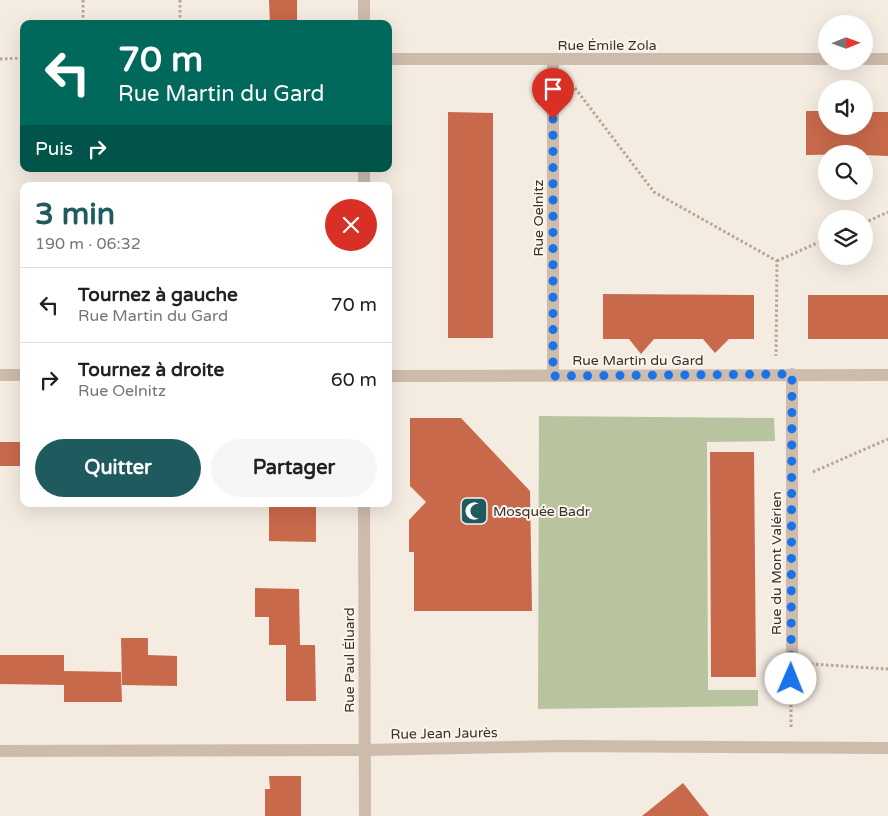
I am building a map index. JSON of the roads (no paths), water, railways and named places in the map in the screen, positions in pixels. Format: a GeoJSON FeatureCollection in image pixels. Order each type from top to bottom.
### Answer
{"type":"FeatureCollection","features":[{"type":"Feature","properties":{"kind":"street"},"geometry":{"type":"LineString","coordinates":[[364,0],[364,20]]}},
{"type":"Feature","properties":{"kind":"street","name":"Rue Émile Zola"},"geometry":{"type":"LineString","coordinates":[[392,59],[818,59]]}},
{"type":"Feature","properties":{"kind":"street"},"geometry":{"type":"LineString","coordinates":[[873,59],[888,59]]}},
{"type":"Feature","properties":{"kind":"street","name":"Rue Oelnitz"},"geometry":{"type":"LineString","coordinates":[[553,60],[553,376]]}},
{"type":"Feature","properties":{"kind":"street","name":"Rue du Mont Valérien"},"geometry":{"type":"LineString","coordinates":[[792,374],[792,662]]}},
{"type":"Feature","properties":{"kind":"street","name":"Rue Martin du Gard"},"geometry":{"type":"LineString","coordinates":[[392,376],[888,374]]}},
{"type":"Feature","properties":{"kind":"street"},"geometry":{"type":"LineString","coordinates":[[0,375],[20,375]]}},
{"type":"Feature","properties":{"kind":"street","name":"Rue Paul Éluard"},"geometry":{"type":"LineString","coordinates":[[364,507],[365,816]]}},
{"type":"Feature","properties":{"kind":"street","name":"Rue Jean Jaurès"},"geometry":{"type":"LineString","coordinates":[[0,751],[364,750],[563,746],[888,748]]}},
{"type":"Feature","properties":{"kind":"place","name":"Mosquée Badr"},"geometry":{"type":"Point","coordinates":[474,511]}}]}
